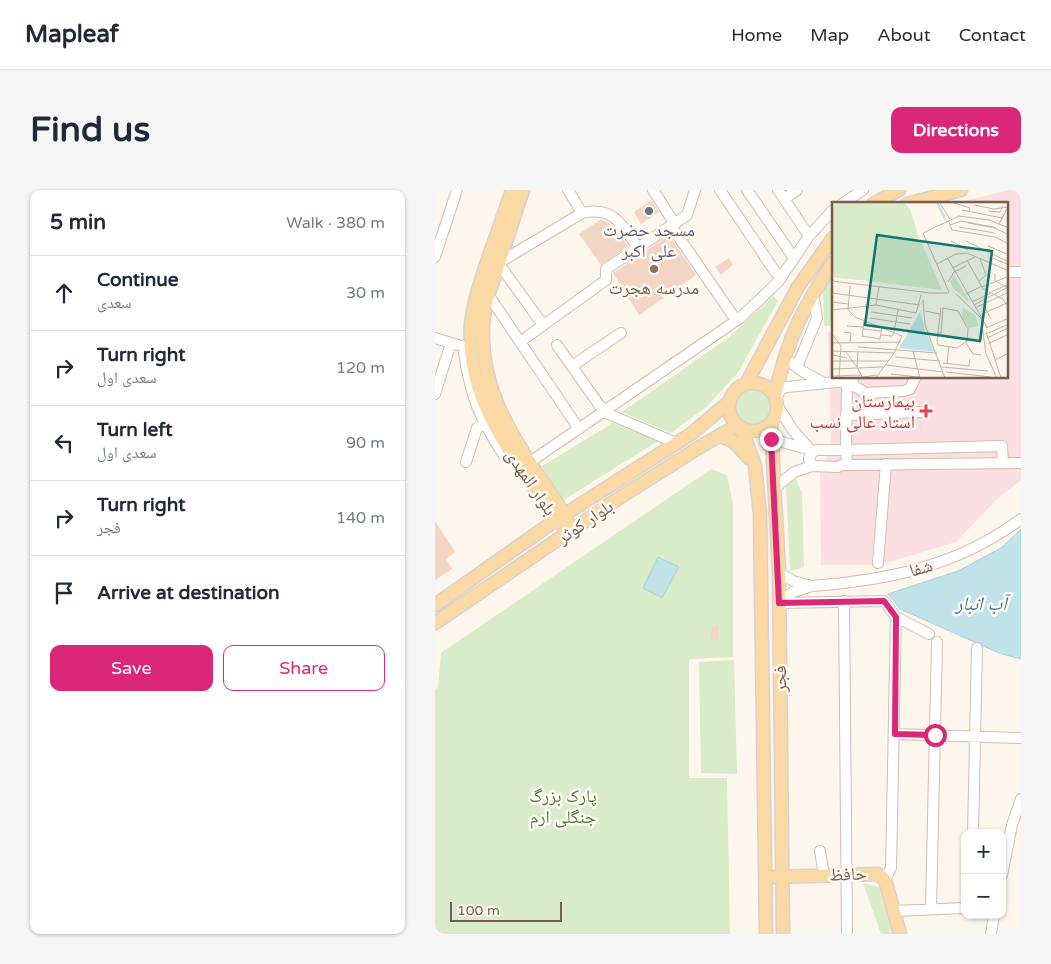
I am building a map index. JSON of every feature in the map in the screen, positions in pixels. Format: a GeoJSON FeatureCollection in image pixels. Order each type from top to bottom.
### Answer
{"type":"FeatureCollection","features":[{"type":"Feature","properties":{"kind":"main road","name":"بلوار المهدی"},"geometry":{"type":"LineString","coordinates":[[519,190],[489,296],[468,351],[487,422],[571,531]]}},
{"type":"Feature","properties":{"kind":"main road","name":"بلوار المهدی"},"geometry":{"type":"LineString","coordinates":[[519,190],[474,306],[477,330],[495,404],[504,423],[530,462],[561,517]]}},
{"type":"Feature","properties":{"kind":"main road"},"geometry":{"type":"LineString","coordinates":[[877,202],[899,190]]}},
{"type":"Feature","properties":{"kind":"main road"},"geometry":{"type":"LineString","coordinates":[[914,202],[954,191]]}},
{"type":"Feature","properties":{"kind":"main road"},"geometry":{"type":"LineString","coordinates":[[832,239],[798,287],[746,384],[733,394],[730,401],[731,414],[739,426],[756,430],[771,423],[775,418],[776,399],[784,355],[792,334],[813,292],[832,264]]}},
{"type":"Feature","properties":{"kind":"main road"},"geometry":{"type":"LineString","coordinates":[[776,327],[777,333],[782,336],[792,334]]}},
{"type":"Feature","properties":{"kind":"main road"},"geometry":{"type":"LineString","coordinates":[[746,384],[759,383],[765,385],[776,399]]}},
{"type":"Feature","properties":{"kind":"main road","name":"بلوار کوثر"},"geometry":{"type":"LineString","coordinates":[[435,605],[561,517],[711,419],[730,401]]}},
{"type":"Feature","properties":{"kind":"main road","name":"فجر"},"geometry":{"type":"LineString","coordinates":[[771,423],[779,572],[783,934]]}},
{"type":"Feature","properties":{"kind":"main road","name":"بلوار کوثر"},"geometry":{"type":"LineString","coordinates":[[435,623],[571,531],[720,436],[739,426]]}},
{"type":"Feature","properties":{"kind":"main road","name":"فجر"},"geometry":{"type":"LineString","coordinates":[[739,426],[755,466],[761,539],[766,934]]}},
{"type":"Feature","properties":{"kind":"main road"},"geometry":{"type":"LineString","coordinates":[[720,436],[733,441],[745,452],[755,466]]}},
{"type":"Feature","properties":{"kind":"main road","name":"حافظ"},"geometry":{"type":"LineString","coordinates":[[765,877],[878,874],[885,880],[900,934]]}},
{"type":"Feature","properties":{"kind":"street"},"geometry":{"type":"LineString","coordinates":[[435,257],[457,190]]}},
{"type":"Feature","properties":{"kind":"street"},"geometry":{"type":"LineString","coordinates":[[568,190],[582,213]]}},
{"type":"Feature","properties":{"kind":"street"},"geometry":{"type":"LineString","coordinates":[[653,190],[673,225],[737,320]]}},
{"type":"Feature","properties":{"kind":"street"},"geometry":{"type":"LineString","coordinates":[[520,342],[606,280],[606,269],[687,215],[695,190]]}},
{"type":"Feature","properties":{"kind":"street"},"geometry":{"type":"LineString","coordinates":[[720,190],[776,273]]}},
{"type":"Feature","properties":{"kind":"street"},"geometry":{"type":"LineString","coordinates":[[747,190],[794,258]]}},
{"type":"Feature","properties":{"kind":"street"},"geometry":{"type":"LineString","coordinates":[[797,190],[781,195],[809,236]]}},
{"type":"Feature","properties":{"kind":"street"},"geometry":{"type":"LineString","coordinates":[[845,197],[863,190]]}},
{"type":"Feature","properties":{"kind":"street"},"geometry":{"type":"LineString","coordinates":[[543,325],[499,263],[582,213],[595,210],[609,214],[620,222],[638,248]]}},
{"type":"Feature","properties":{"kind":"street"},"geometry":{"type":"LineString","coordinates":[[530,462],[737,320],[778,282],[809,236],[832,211]]}},
{"type":"Feature","properties":{"kind":"street"},"geometry":{"type":"LineString","coordinates":[[797,367],[817,318],[813,292]]}},
{"type":"Feature","properties":{"kind":"street"},"geometry":{"type":"LineString","coordinates":[[489,296],[579,429]]}},
{"type":"Feature","properties":{"kind":"street"},"geometry":{"type":"LineString","coordinates":[[572,366],[621,333]]}},
{"type":"Feature","properties":{"kind":"street"},"geometry":{"type":"LineString","coordinates":[[435,338],[468,351]]}},
{"type":"Feature","properties":{"kind":"street"},"geometry":{"type":"LineString","coordinates":[[435,394],[451,343]]}},
{"type":"Feature","properties":{"kind":"street"},"geometry":{"type":"LineString","coordinates":[[557,345],[604,412],[676,443]]}},
{"type":"Feature","properties":{"kind":"street"},"geometry":{"type":"LineString","coordinates":[[784,355],[797,367],[825,383]]}},
{"type":"Feature","properties":{"kind":"street"},"geometry":{"type":"LineString","coordinates":[[812,452],[792,429],[776,399],[781,389],[787,386],[850,380],[866,394],[904,391],[910,389],[915,379]]}},
{"type":"Feature","properties":{"kind":"street"},"geometry":{"type":"LineString","coordinates":[[844,466],[847,463],[848,455],[846,450],[850,380]]}},
{"type":"Feature","properties":{"kind":"street"},"geometry":{"type":"LineString","coordinates":[[847,415],[922,412]]}},
{"type":"Feature","properties":{"kind":"street"},"geometry":{"type":"LineString","coordinates":[[465,462],[477,428],[487,422],[505,457]]}},
{"type":"Feature","properties":{"kind":"street"},"geometry":{"type":"LineString","coordinates":[[771,439],[796,445],[812,452],[817,450],[1002,446],[1003,463]]}},
{"type":"Feature","properties":{"kind":"street"},"geometry":{"type":"LineString","coordinates":[[958,446],[959,463]]}},
{"type":"Feature","properties":{"kind":"street"},"geometry":{"type":"LineString","coordinates":[[812,452],[809,459],[812,466]]}},
{"type":"Feature","properties":{"kind":"street"},"geometry":{"type":"LineString","coordinates":[[775,488],[794,472],[812,466],[1021,462]]}},
{"type":"Feature","properties":{"kind":"street"},"geometry":{"type":"LineString","coordinates":[[878,563],[886,464]]}},
{"type":"Feature","properties":{"kind":"street","name":"شفا"},"geometry":{"type":"LineString","coordinates":[[811,586],[888,577],[933,565],[969,552],[998,536],[1021,519]]}},
{"type":"Feature","properties":{"kind":"street"},"geometry":{"type":"LineString","coordinates":[[779,572],[793,581],[811,586]]}},
{"type":"Feature","properties":{"kind":"street"},"geometry":{"type":"LineString","coordinates":[[779,603],[793,592],[811,586]]}},
{"type":"Feature","properties":{"kind":"street"},"geometry":{"type":"LineString","coordinates":[[844,601],[847,934]]}},
{"type":"Feature","properties":{"kind":"street"},"geometry":{"type":"LineString","coordinates":[[779,603],[884,601],[896,617],[933,638],[935,735],[931,908]]}},
{"type":"Feature","properties":{"kind":"street"},"geometry":{"type":"LineString","coordinates":[[885,880],[891,868],[896,617]]}},
{"type":"Feature","properties":{"kind":"street"},"geometry":{"type":"LineString","coordinates":[[973,829],[977,648]]}},
{"type":"Feature","properties":{"kind":"street"},"geometry":{"type":"LineString","coordinates":[[895,734],[1021,738]]}},
{"type":"Feature","properties":{"kind":"street"},"geometry":{"type":"LineString","coordinates":[[1002,874],[1017,825],[1021,799]]}},
{"type":"Feature","properties":{"kind":"street"},"geometry":{"type":"LineString","coordinates":[[820,851],[824,875]]}},
{"type":"Feature","properties":{"kind":"street"},"geometry":{"type":"LineString","coordinates":[[893,911],[961,908]]}},
{"type":"Feature","properties":{"kind":"street"},"geometry":{"type":"LineString","coordinates":[[991,934],[993,919]]}},
{"type":"Feature","properties":{"kind":"shaded area","name":"بیمارستان استاد عالی نسب"},"geometry":{"type":"Polygon","coordinates":[[[1009,190],[1021,190],[1021,480],[995,501],[956,542],[879,565],[821,565],[820,473],[831,445],[828,332],[832,332],[832,379],[1009,379],[1009,202],[960,202],[1009,190]]]}},
{"type":"Feature","properties":{"kind":"green space"},"geometry":{"type":"Polygon","coordinates":[[[832,275],[832,326],[824,326],[823,288],[832,275]]]}},
{"type":"Feature","properties":{"kind":"green space"},"geometry":{"type":"Polygon","coordinates":[[[773,296],[778,301],[737,374],[706,407],[671,433],[622,412],[728,338],[773,296]]]}},
{"type":"Feature","properties":{"kind":"green space"},"geometry":{"type":"Polygon","coordinates":[[[753,386],[767,392],[773,406],[767,420],[753,426],[739,420],[733,406],[739,392],[753,386]]]}},
{"type":"Feature","properties":{"kind":"green space"},"geometry":{"type":"Polygon","coordinates":[[[613,423],[658,441],[562,501],[542,466],[613,423]]]}},
{"type":"Feature","properties":{"kind":"green space","name":"پارک بزرگ جنگلی ارم"},"geometry":{"type":"Polygon","coordinates":[[[711,469],[727,475],[733,504],[733,657],[689,659],[689,778],[727,778],[730,934],[435,934],[435,690],[438,687],[441,653],[711,469]]]}},
{"type":"Feature","properties":{"kind":"green space"},"geometry":{"type":"Polygon","coordinates":[[[796,479],[802,493],[804,567],[790,571],[786,485],[796,479]]]}},
{"type":"Feature","properties":{"kind":"green space"},"geometry":{"type":"Polygon","coordinates":[[[734,660],[737,774],[701,773],[699,662],[734,660]]]}},
{"type":"Feature","properties":{"kind":"green space"},"geometry":{"type":"Polygon","coordinates":[[[863,883],[879,887],[892,934],[881,934],[863,883]]]}},
{"type":"Feature","properties":{"kind":"water","name":"آب انبار"},"geometry":{"type":"Polygon","coordinates":[[[1021,529],[1021,659],[999,653],[900,609],[888,594],[958,571],[1001,548],[1021,529]]]}},
{"type":"Feature","properties":{"kind":"water"},"geometry":{"type":"Polygon","coordinates":[[[658,557],[679,567],[662,598],[643,588],[658,557]]]}},
{"type":"Feature","properties":{"kind":"building","name":"مسجد حضرت علی اکبر"},"geometry":{"type":"Polygon","coordinates":[[[651,200],[659,212],[641,224],[634,212],[651,200]]]}},
{"type":"Feature","properties":{"kind":"building"},"geometry":{"type":"Polygon","coordinates":[[[601,219],[612,225],[628,246],[601,265],[579,234],[601,219]]]}},
{"type":"Feature","properties":{"kind":"building","name":"مدرسه هجرت"},"geometry":{"type":"Polygon","coordinates":[[[669,235],[696,275],[639,315],[613,273],[669,235]]]}},
{"type":"Feature","properties":{"kind":"building"},"geometry":{"type":"Polygon","coordinates":[[[729,258],[733,265],[721,275],[715,267],[729,258]]]}},
{"type":"Feature","properties":{"kind":"building"},"geometry":{"type":"Polygon","coordinates":[[[435,521],[455,552],[446,559],[452,569],[435,580],[435,521]]]}},
{"type":"Feature","properties":{"kind":"building"},"geometry":{"type":"Polygon","coordinates":[[[719,626],[718,639],[712,641],[710,634],[712,628],[719,626]]]}},
{"type":"Feature","properties":{"kind":"place","name":"مسجد حضرت علی اکبر"},"geometry":{"type":"Point","coordinates":[649,211]}},
{"type":"Feature","properties":{"kind":"place","name":"مدرسه هجرت"},"geometry":{"type":"Point","coordinates":[654,269]}},
{"type":"Feature","properties":{"kind":"place","name":"بیمارستان استاد عالی نسب"},"geometry":{"type":"Point","coordinates":[926,411]}},
{"type":"Feature","properties":{"kind":"route"},"geometry":{"type":"LineString","coordinates":[[771,439],[775,488],[779,603],[884,601],[896,617],[895,734],[935,735]]}}]}
